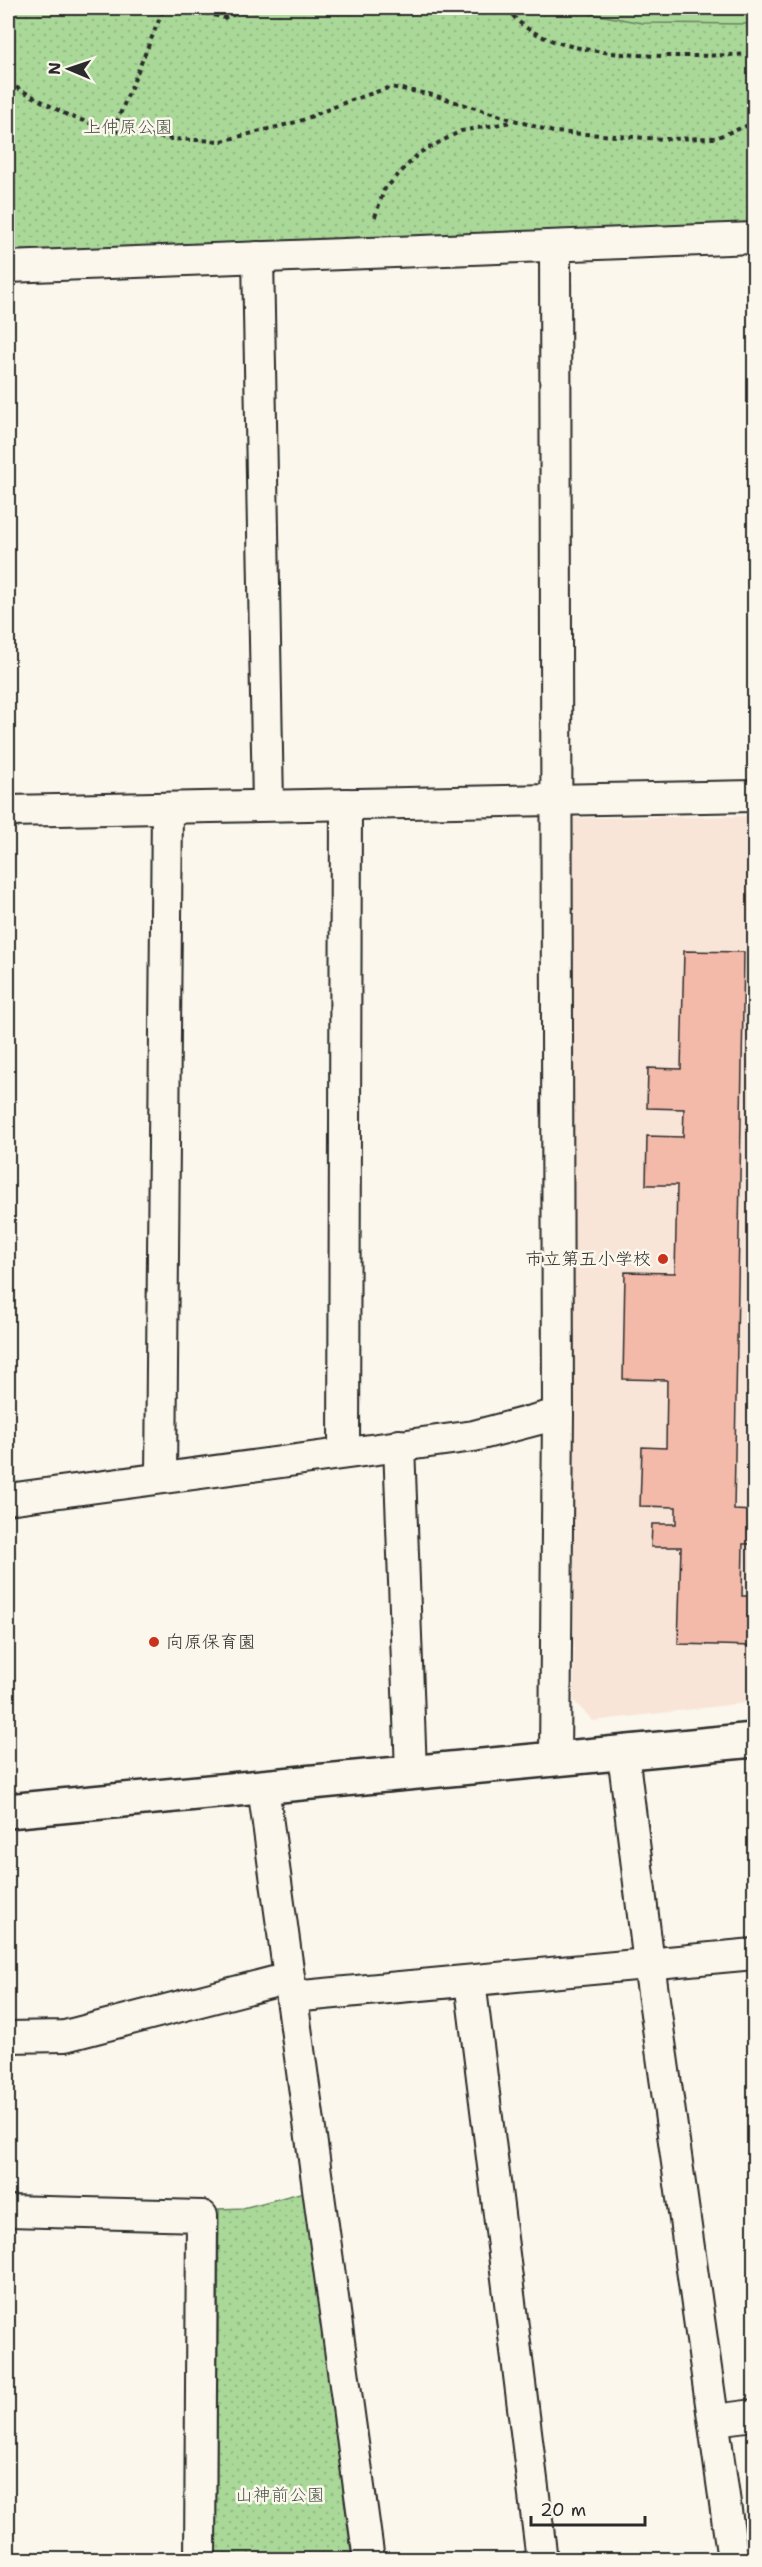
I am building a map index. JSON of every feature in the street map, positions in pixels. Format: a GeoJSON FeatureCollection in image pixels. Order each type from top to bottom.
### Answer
{"type":"FeatureCollection","features":[{"type":"Feature","properties":{"kind":"street"},"geometry":{"type":"LineString","coordinates":[[8,267],[754,238]]}},
{"type":"Feature","properties":{"kind":"street"},"geometry":{"type":"LineString","coordinates":[[555,246],[558,1414],[555,1758]]}},
{"type":"Feature","properties":{"kind":"street"},"geometry":{"type":"LineString","coordinates":[[258,257],[268,805]]}},
{"type":"Feature","properties":{"kind":"street"},"geometry":{"type":"LineString","coordinates":[[8,811],[754,796]]}},
{"type":"Feature","properties":{"kind":"street"},"geometry":{"type":"LineString","coordinates":[[344,1452],[346,804]]}},
{"type":"Feature","properties":{"kind":"street"},"geometry":{"type":"LineString","coordinates":[[160,1477],[167,808]]}},
{"type":"Feature","properties":{"kind":"street"},"geometry":{"type":"LineString","coordinates":[[8,1499],[474,1436],[558,1414]]}},
{"type":"Feature","properties":{"kind":"street"},"geometry":{"type":"LineString","coordinates":[[399,1445],[411,1772]]}},
{"type":"Feature","properties":{"kind":"street"},"geometry":{"type":"LineString","coordinates":[[8,1811],[754,1740]]}},
{"type":"Feature","properties":{"kind":"street"},"geometry":{"type":"LineString","coordinates":[[623,1753],[649,1964],[733,2559]]}},
{"type":"Feature","properties":{"kind":"street"},"geometry":{"type":"LineString","coordinates":[[263,1787],[369,2559]]}},
{"type":"Feature","properties":{"kind":"street"},"geometry":{"type":"LineString","coordinates":[[8,2037],[65,2036],[290,1988],[470,1981],[754,1954]]}},
{"type":"Feature","properties":{"kind":"street"},"geometry":{"type":"LineString","coordinates":[[470,1981],[542,2559]]}},
{"type":"Feature","properties":{"kind":"street"},"geometry":{"type":"LineString","coordinates":[[8,2211],[202,2216],[200,2559]]}},
{"type":"Feature","properties":{"kind":"street"},"geometry":{"type":"LineString","coordinates":[[715,2420],[754,2415]]}},
{"type":"Feature","properties":{"kind":"path"},"geometry":{"type":"LineString","coordinates":[[113,131],[164,8]]}},
{"type":"Feature","properties":{"kind":"path"},"geometry":{"type":"LineString","coordinates":[[188,8],[224,18],[254,8]]}},
{"type":"Feature","properties":{"kind":"path"},"geometry":{"type":"LineString","coordinates":[[508,8],[513,17],[550,41],[641,57],[754,54]]}},
{"type":"Feature","properties":{"kind":"path"},"geometry":{"type":"LineString","coordinates":[[8,83],[69,116],[113,131],[171,139],[222,141],[300,121],[391,87],[433,95],[553,132],[664,139],[715,138],[754,123]]}},
{"type":"Feature","properties":{"kind":"path"},"geometry":{"type":"LineString","coordinates":[[368,253],[369,238],[384,190],[418,153],[460,131],[515,121]]}},
{"type":"Feature","properties":{"kind":"shaded area","name":"市立第五小学校"},"geometry":{"type":"Polygon","coordinates":[[[754,816],[754,1702],[593,1721],[574,1701],[571,818],[754,816]]]}},
{"type":"Feature","properties":{"kind":"green space","name":"上仲原公園"},"geometry":{"type":"Polygon","coordinates":[[[8,8],[754,8],[754,224],[8,251],[8,8]]]}},
{"type":"Feature","properties":{"kind":"green space"},"geometry":{"type":"Polygon","coordinates":[[[569,8],[754,8],[754,24],[642,23],[569,8]]]}},
{"type":"Feature","properties":{"kind":"green space","name":"山神前公園"},"geometry":{"type":"Polygon","coordinates":[[[304,2192],[352,2559],[216,2560],[219,2209],[243,2208],[304,2192]]]}},
{"type":"Feature","properties":{"kind":"building"},"geometry":{"type":"Polygon","coordinates":[[[684,951],[744,952],[734,1510],[754,1511],[754,1544],[743,1544],[742,1596],[754,1596],[754,1646],[678,1644],[681,1547],[651,1547],[652,1524],[676,1524],[676,1507],[640,1506],[642,1447],[666,1448],[667,1380],[623,1379],[625,1272],[675,1273],[677,1185],[646,1185],[647,1136],[683,1137],[684,1109],[647,1108],[648,1068],[681,1069],[684,951]]]}},
{"type":"Feature","properties":{"kind":"place","name":"市立第五小学校"},"geometry":{"type":"Point","coordinates":[663,1259]}},
{"type":"Feature","properties":{"kind":"place","name":"向原保育園"},"geometry":{"type":"Point","coordinates":[154,1642]}}]}
